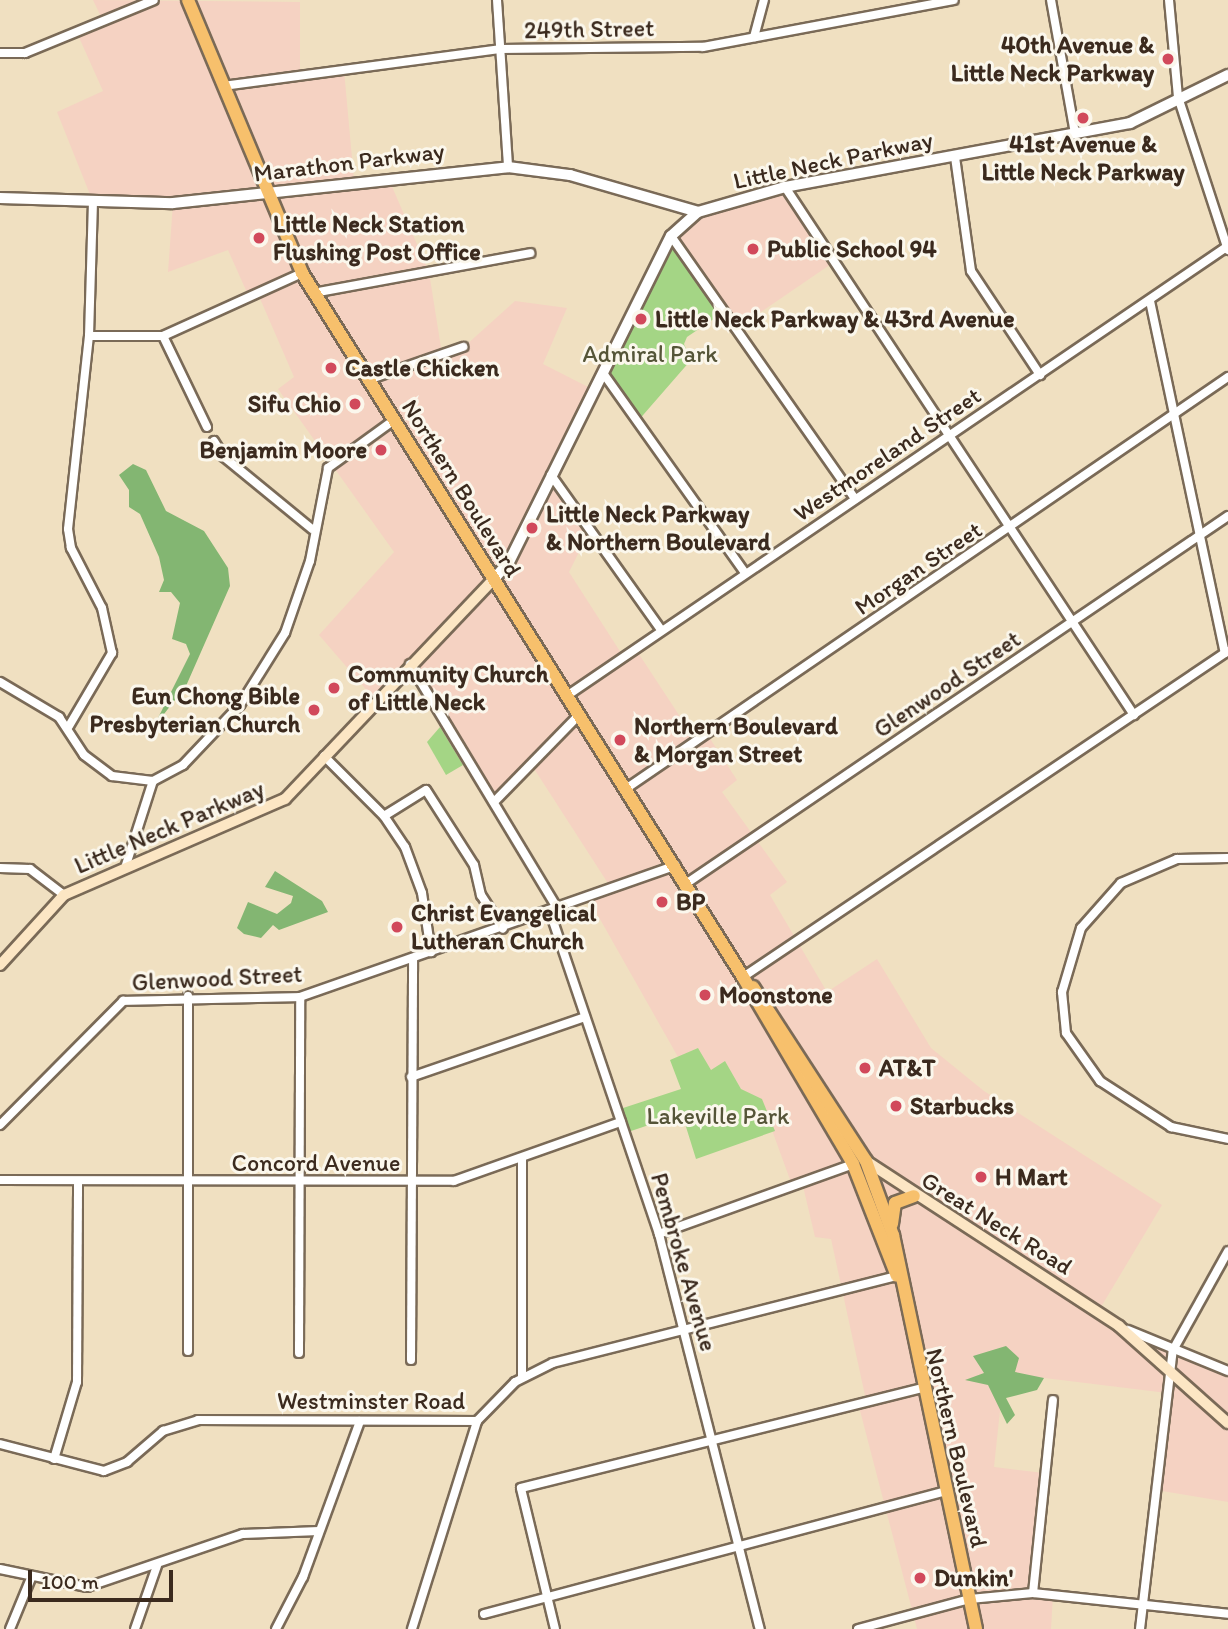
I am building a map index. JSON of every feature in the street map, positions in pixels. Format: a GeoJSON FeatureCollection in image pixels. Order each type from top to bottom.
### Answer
{"type":"FeatureCollection","features":[{"type":"Feature","properties":{"kind":"main road","name":"Northern Boulevard"},"geometry":{"type":"LineString","coordinates":[[188,0],[267,193],[313,293],[676,865],[743,977],[853,1164],[878,1243],[897,1276]]}},
{"type":"Feature","properties":{"kind":"main road","name":"Little Neck Parkway"},"geometry":{"type":"LineString","coordinates":[[0,965],[64,895],[285,799],[410,664],[494,579]]}},
{"type":"Feature","properties":{"kind":"main road","name":"Northern Boulevard"},"geometry":{"type":"LineString","coordinates":[[743,977],[773,1008],[866,1161],[893,1235],[897,1276],[976,1629]]}},
{"type":"Feature","properties":{"kind":"main road"},"geometry":{"type":"LineString","coordinates":[[853,1164],[866,1161]]}},
{"type":"Feature","properties":{"kind":"main road","name":"Great Neck Road"},"geometry":{"type":"LineString","coordinates":[[866,1161],[914,1196],[1119,1326],[1170,1368],[1228,1423]]}},
{"type":"Feature","properties":{"kind":"main road"},"geometry":{"type":"LineString","coordinates":[[893,1235],[895,1203],[914,1196]]}},
{"type":"Feature","properties":{"kind":"street"},"geometry":{"type":"LineString","coordinates":[[0,52],[24,53],[154,0]]}},
{"type":"Feature","properties":{"kind":"street"},"geometry":{"type":"LineString","coordinates":[[497,0],[508,167]]}},
{"type":"Feature","properties":{"kind":"street"},"geometry":{"type":"LineString","coordinates":[[754,37],[764,0]]}},
{"type":"Feature","properties":{"kind":"street","name":"249th Street"},"geometry":{"type":"LineString","coordinates":[[223,86],[500,49],[703,47],[954,0]]}},
{"type":"Feature","properties":{"kind":"street"},"geometry":{"type":"LineString","coordinates":[[1051,0],[1075,134]]}},
{"type":"Feature","properties":{"kind":"street"},"geometry":{"type":"LineString","coordinates":[[1169,0],[1178,97],[1228,248]]}},
{"type":"Feature","properties":{"kind":"street","name":"Little Neck Parkway"},"geometry":{"type":"LineString","coordinates":[[494,579],[551,475],[671,236],[698,212],[785,187],[1130,123],[1178,97],[1228,75]]}},
{"type":"Feature","properties":{"kind":"street"},"geometry":{"type":"LineString","coordinates":[[955,157],[971,271],[1040,375]]}},
{"type":"Feature","properties":{"kind":"street","name":"Marathon Parkway"},"geometry":{"type":"LineString","coordinates":[[0,198],[93,202],[267,193],[393,174],[508,167],[570,175],[698,212]]}},
{"type":"Feature","properties":{"kind":"street"},"geometry":{"type":"LineString","coordinates":[[785,187],[947,437],[1133,715]]}},
{"type":"Feature","properties":{"kind":"street"},"geometry":{"type":"LineString","coordinates":[[69,726],[112,653],[102,608],[71,548],[68,529],[89,336],[93,202]]}},
{"type":"Feature","properties":{"kind":"street"},"geometry":{"type":"LineString","coordinates":[[671,236],[855,499]]}},
{"type":"Feature","properties":{"kind":"street","name":"Westmoreland Street"},"geometry":{"type":"LineString","coordinates":[[568,695],[1228,248]]}},
{"type":"Feature","properties":{"kind":"street"},"geometry":{"type":"LineString","coordinates":[[313,293],[530,253]]}},
{"type":"Feature","properties":{"kind":"street"},"geometry":{"type":"LineString","coordinates":[[89,336],[163,336],[302,273]]}},
{"type":"Feature","properties":{"kind":"street"},"geometry":{"type":"LineString","coordinates":[[743,977],[1227,652],[1150,300]]}},
{"type":"Feature","properties":{"kind":"street"},"geometry":{"type":"LineString","coordinates":[[163,336],[207,427]]}},
{"type":"Feature","properties":{"kind":"street"},"geometry":{"type":"LineString","coordinates":[[368,380],[463,348]]}},
{"type":"Feature","properties":{"kind":"street"},"geometry":{"type":"LineString","coordinates":[[603,373],[745,573]]}},
{"type":"Feature","properties":{"kind":"street","name":"Morgan Street"},"geometry":{"type":"LineString","coordinates":[[627,788],[1175,418],[1228,377]]}},
{"type":"Feature","properties":{"kind":"street"},"geometry":{"type":"LineString","coordinates":[[0,682],[69,726],[96,766],[124,780],[153,781],[183,765],[240,705],[285,633],[310,561],[312,529],[328,468],[394,420]]}},
{"type":"Feature","properties":{"kind":"street"},"geometry":{"type":"LineString","coordinates":[[214,441],[224,457],[312,529]]}},
{"type":"Feature","properties":{"kind":"street"},"geometry":{"type":"LineString","coordinates":[[551,475],[661,630]]}},
{"type":"Feature","properties":{"kind":"street","name":"Glenwood Street"},"geometry":{"type":"LineString","coordinates":[[687,883],[1228,516]]}},
{"type":"Feature","properties":{"kind":"street","name":"Pembroke Avenue"},"geometry":{"type":"LineString","coordinates":[[410,664],[494,802],[554,910],[585,1017],[659,1234],[760,1629]]}},
{"type":"Feature","properties":{"kind":"street"},"geometry":{"type":"LineString","coordinates":[[494,802],[580,714]]}},
{"type":"Feature","properties":{"kind":"street"},"geometry":{"type":"LineString","coordinates":[[324,757],[384,816],[414,867],[431,953]]}},
{"type":"Feature","properties":{"kind":"street"},"geometry":{"type":"LineString","coordinates":[[125,868],[153,781]]}},
{"type":"Feature","properties":{"kind":"street"},"geometry":{"type":"LineString","coordinates":[[384,816],[426,790],[503,929]]}},
{"type":"Feature","properties":{"kind":"street"},"geometry":{"type":"LineString","coordinates":[[1228,858],[1177,859],[1121,883],[1081,928],[1062,992],[1066,1033],[1100,1081],[1171,1127],[1228,1139]]}},
{"type":"Feature","properties":{"kind":"street","name":"Glenwood Street"},"geometry":{"type":"LineString","coordinates":[[0,1125],[115,1006],[141,997],[300,997],[503,929],[676,865]]}},
{"type":"Feature","properties":{"kind":"street"},"geometry":{"type":"LineString","coordinates":[[0,868],[30,869],[64,895]]}},
{"type":"Feature","properties":{"kind":"street"},"geometry":{"type":"LineString","coordinates":[[411,1360],[413,958]]}},
{"type":"Feature","properties":{"kind":"street"},"geometry":{"type":"LineString","coordinates":[[188,996],[188,1351]]}},
{"type":"Feature","properties":{"kind":"street"},"geometry":{"type":"LineString","coordinates":[[299,1353],[300,997]]}},
{"type":"Feature","properties":{"kind":"street"},"geometry":{"type":"LineString","coordinates":[[411,1077],[585,1017]]}},
{"type":"Feature","properties":{"kind":"street","name":"Concord Avenue"},"geometry":{"type":"LineString","coordinates":[[0,1180],[457,1180],[621,1122]]}},
{"type":"Feature","properties":{"kind":"street"},"geometry":{"type":"LineString","coordinates":[[522,1159],[522,1377]]}},
{"type":"Feature","properties":{"kind":"street"},"geometry":{"type":"LineString","coordinates":[[659,1234],[853,1164]]}},
{"type":"Feature","properties":{"kind":"street"},"geometry":{"type":"LineString","coordinates":[[54,1459],[77,1382],[78,1181]]}},
{"type":"Feature","properties":{"kind":"street"},"geometry":{"type":"LineString","coordinates":[[1140,1629],[1173,1350],[1228,1251]]}},
{"type":"Feature","properties":{"kind":"street","name":"Westminster Road"},"geometry":{"type":"LineString","coordinates":[[0,1444],[92,1470],[116,1468],[163,1431],[198,1420],[477,1421],[522,1377],[683,1330],[897,1276]]}},
{"type":"Feature","properties":{"kind":"street","name":"Great Neck Road"},"geometry":{"type":"LineString","coordinates":[[1119,1326],[1228,1371]]}},
{"type":"Feature","properties":{"kind":"street"},"geometry":{"type":"LineString","coordinates":[[555,1629],[522,1504],[525,1487],[713,1437],[921,1388]]}},
{"type":"Feature","properties":{"kind":"street"},"geometry":{"type":"LineString","coordinates":[[1033,1593],[1053,1400]]}},
{"type":"Feature","properties":{"kind":"street"},"geometry":{"type":"LineString","coordinates":[[276,1629],[319,1531],[360,1421]]}},
{"type":"Feature","properties":{"kind":"street"},"geometry":{"type":"LineString","coordinates":[[412,1629],[477,1421]]}},
{"type":"Feature","properties":{"kind":"street"},"geometry":{"type":"LineString","coordinates":[[484,1614],[546,1595],[944,1492]]}},
{"type":"Feature","properties":{"kind":"street"},"geometry":{"type":"LineString","coordinates":[[0,1569],[31,1578],[87,1587],[157,1566],[243,1534],[319,1531]]}},
{"type":"Feature","properties":{"kind":"street"},"geometry":{"type":"LineString","coordinates":[[135,1629],[157,1566]]}},
{"type":"Feature","properties":{"kind":"street"},"geometry":{"type":"LineString","coordinates":[[10,1629],[31,1578]]}},
{"type":"Feature","properties":{"kind":"street"},"geometry":{"type":"LineString","coordinates":[[858,1629],[970,1600],[1033,1593],[1228,1614]]}},
{"type":"Feature","properties":{"kind":"shaded area"},"geometry":{"type":"Polygon","coordinates":[[[93,0],[300,2],[300,75],[344,70],[354,180],[387,175],[429,272],[442,354],[465,346],[515,301],[567,308],[543,364],[594,390],[551,475],[590,530],[569,572],[623,656],[635,648],[696,741],[707,734],[737,780],[722,792],[787,882],[770,895],[827,992],[877,959],[931,1048],[984,1091],[1162,1205],[1098,1312],[1228,1371],[1228,1502],[1156,1490],[1167,1393],[1004,1373],[994,1467],[1044,1473],[1033,1592],[1053,1595],[1051,1629],[917,1629],[858,1403],[866,1400],[831,1239],[815,1237],[802,1182],[792,1185],[761,1100],[741,1089],[725,1061],[711,1071],[698,1048],[678,1057],[588,898],[611,888],[531,764],[494,801],[411,665],[376,701],[319,635],[394,552],[278,389],[294,377],[258,294],[249,297],[228,250],[168,272],[173,203],[93,202],[57,112],[103,91],[77,33],[103,21],[93,0]]]}},
{"type":"Feature","properties":{"kind":"shaded area","name":"Public School 94"},"geometry":{"type":"Polygon","coordinates":[[[785,187],[834,262],[736,329],[671,236],[698,212],[785,187]]]}},
{"type":"Feature","properties":{"kind":"green space","name":"Admiral Park"},"geometry":{"type":"Polygon","coordinates":[[[671,236],[724,312],[687,337],[684,344],[691,360],[637,422],[603,373],[671,236]]]}},
{"type":"Feature","properties":{"kind":"green space"},"geometry":{"type":"Polygon","coordinates":[[[133,464],[146,470],[166,511],[204,531],[228,568],[230,586],[186,686],[153,728],[190,654],[186,644],[172,639],[180,603],[171,592],[159,592],[164,580],[159,557],[140,514],[129,507],[129,490],[119,475],[133,464]]]}},
{"type":"Feature","properties":{"kind":"green space"},"geometry":{"type":"Polygon","coordinates":[[[440,727],[463,765],[446,775],[427,742],[440,727]]]}},
{"type":"Feature","properties":{"kind":"green space"},"geometry":{"type":"Polygon","coordinates":[[[275,871],[322,901],[328,912],[279,930],[273,925],[261,938],[244,934],[237,928],[248,902],[277,914],[291,903],[293,896],[265,887],[275,871]]]}},
{"type":"Feature","properties":{"kind":"green space","name":"Lakeville Park"},"geometry":{"type":"Polygon","coordinates":[[[698,1048],[711,1070],[725,1061],[741,1089],[762,1099],[775,1131],[696,1159],[682,1114],[625,1133],[617,1110],[681,1089],[670,1060],[698,1048]]]}},
{"type":"Feature","properties":{"kind":"green space"},"geometry":{"type":"Polygon","coordinates":[[[1006,1346],[1019,1358],[1015,1372],[1044,1378],[1037,1390],[1006,1398],[1015,1415],[1007,1424],[988,1385],[965,1380],[984,1373],[973,1356],[1006,1346]]]}},
{"type":"Feature","properties":{"kind":"place","name":"40th Avenue & Little Neck Parkway"},"geometry":{"type":"Point","coordinates":[1168,59]}},
{"type":"Feature","properties":{"kind":"place","name":"41st Avenue & Little Neck Parkway"},"geometry":{"type":"Point","coordinates":[1083,118]}},
{"type":"Feature","properties":{"kind":"place","name":"Little Neck Station Flushing Post Office"},"geometry":{"type":"Point","coordinates":[259,238]}},
{"type":"Feature","properties":{"kind":"place","name":"Public School 94"},"geometry":{"type":"Point","coordinates":[753,249]}},
{"type":"Feature","properties":{"kind":"place","name":"Little Neck Parkway & 43rd Avenue"},"geometry":{"type":"Point","coordinates":[641,319]}},
{"type":"Feature","properties":{"kind":"place","name":"Castle Chicken"},"geometry":{"type":"Point","coordinates":[331,368]}},
{"type":"Feature","properties":{"kind":"place","name":"Sifu Chio"},"geometry":{"type":"Point","coordinates":[355,404]}},
{"type":"Feature","properties":{"kind":"place","name":"Benjamin Moore"},"geometry":{"type":"Point","coordinates":[381,450]}},
{"type":"Feature","properties":{"kind":"place","name":"Little Neck Parkway & Northern Boulevard"},"geometry":{"type":"Point","coordinates":[532,528]}},
{"type":"Feature","properties":{"kind":"place","name":"Community Church of Little Neck"},"geometry":{"type":"Point","coordinates":[334,688]}},
{"type":"Feature","properties":{"kind":"place","name":"Eun Chong Bible Presbyterian Church"},"geometry":{"type":"Point","coordinates":[314,710]}},
{"type":"Feature","properties":{"kind":"place","name":"Northern Boulevard & Morgan Street"},"geometry":{"type":"Point","coordinates":[620,740]}},
{"type":"Feature","properties":{"kind":"place","name":"BP"},"geometry":{"type":"Point","coordinates":[662,902]}},
{"type":"Feature","properties":{"kind":"place","name":"Christ Evangelical Lutheran Church"},"geometry":{"type":"Point","coordinates":[397,927]}},
{"type":"Feature","properties":{"kind":"place","name":"Moonstone"},"geometry":{"type":"Point","coordinates":[705,995]}},
{"type":"Feature","properties":{"kind":"place","name":"AT&T"},"geometry":{"type":"Point","coordinates":[865,1068]}},
{"type":"Feature","properties":{"kind":"place","name":"Starbucks"},"geometry":{"type":"Point","coordinates":[896,1106]}},
{"type":"Feature","properties":{"kind":"place","name":"H Mart"},"geometry":{"type":"Point","coordinates":[981,1177]}},
{"type":"Feature","properties":{"kind":"place","name":"Dunkin'"},"geometry":{"type":"Point","coordinates":[920,1578]}}]}
